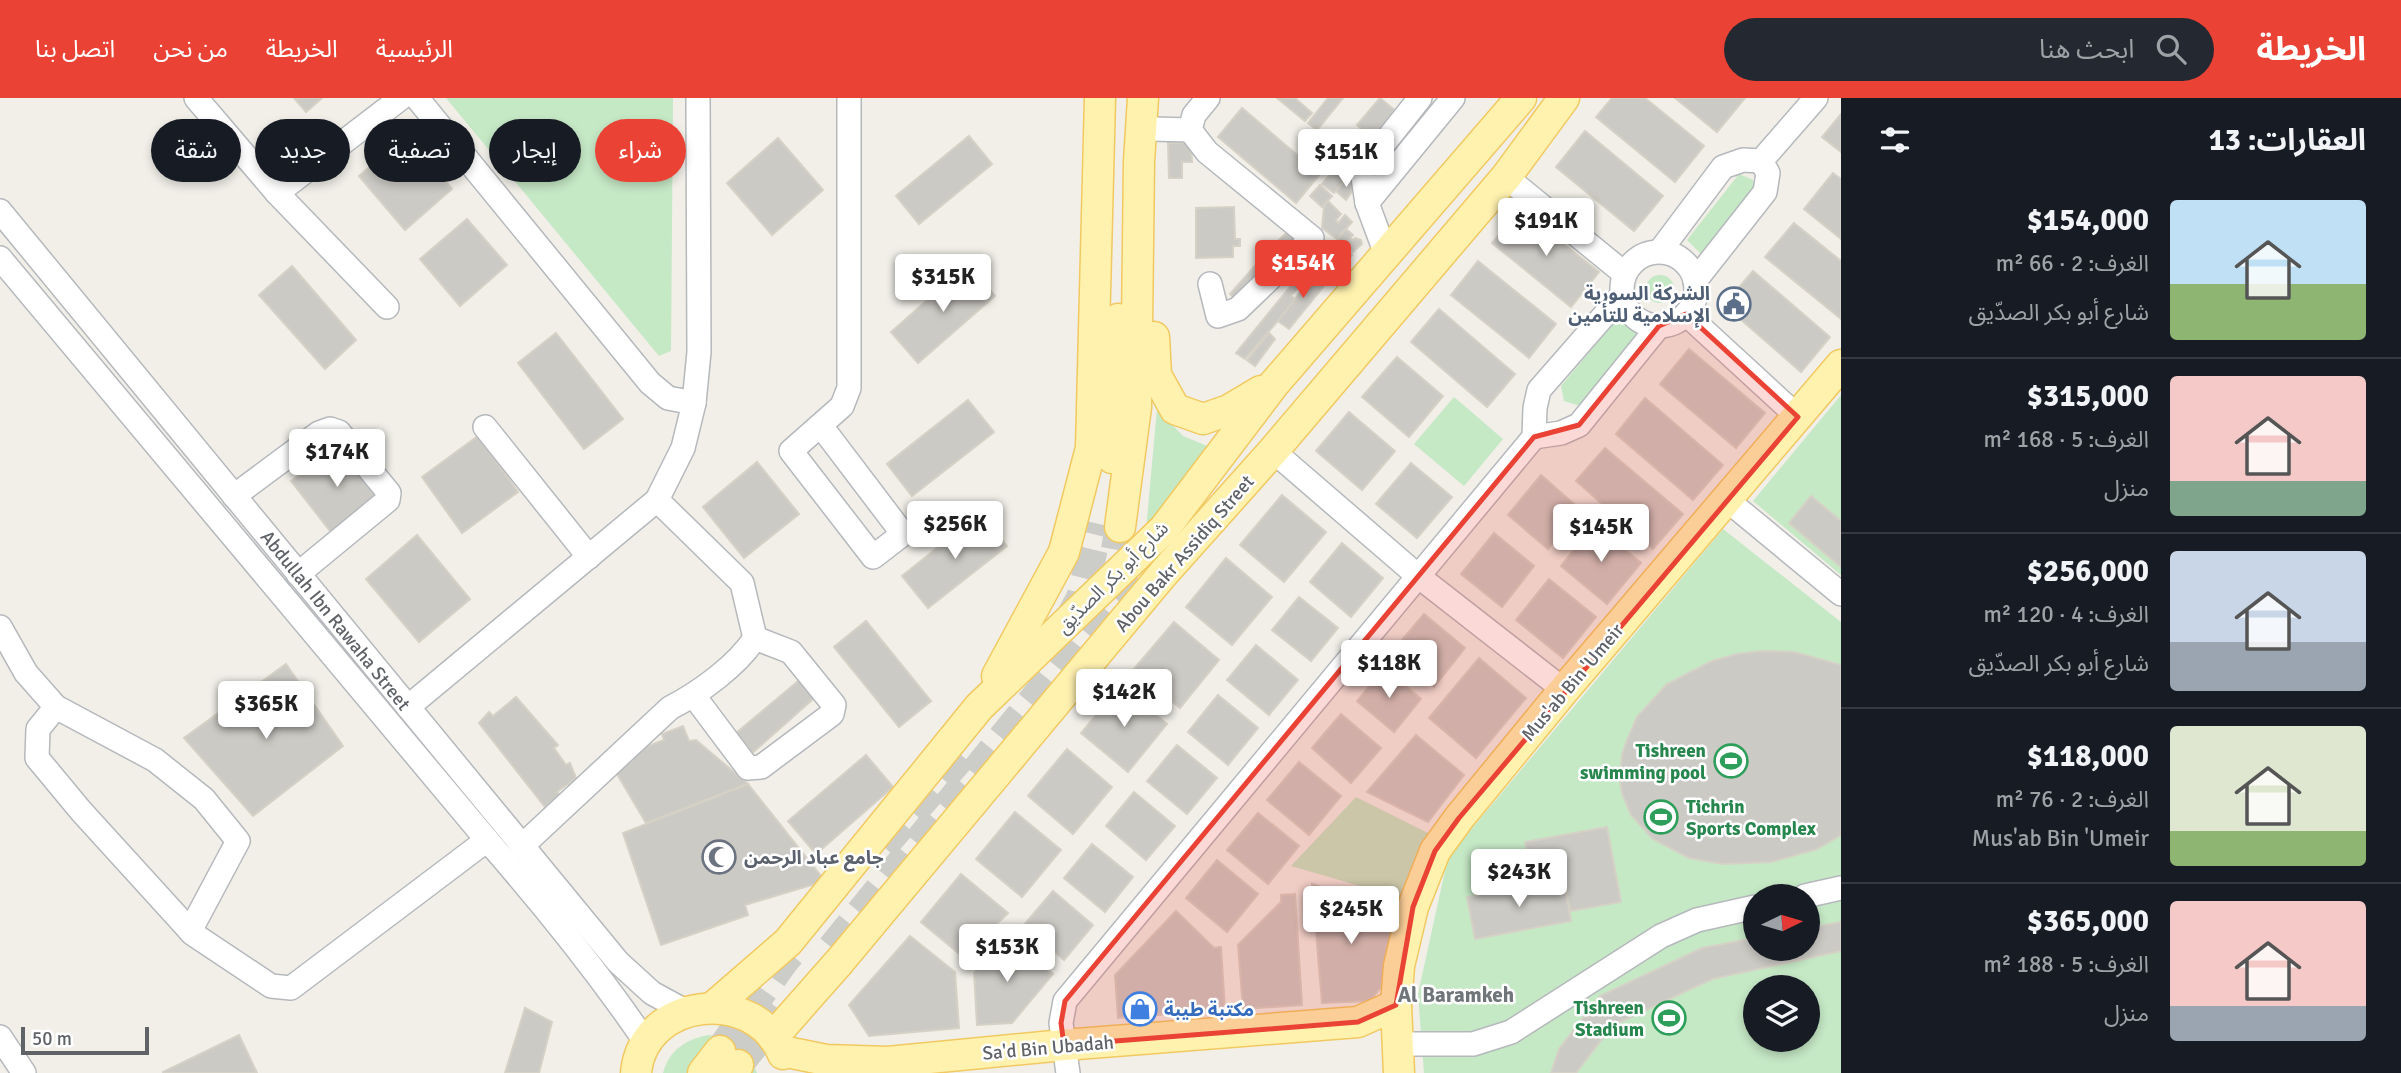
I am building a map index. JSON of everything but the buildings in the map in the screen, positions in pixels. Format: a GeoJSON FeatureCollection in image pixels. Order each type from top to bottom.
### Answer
{"type":"FeatureCollection","features":[{"type":"Feature","properties":{"kind":"main road"},"geometry":{"type":"LineString","coordinates":[[979,707],[1065,552],[1091,448],[1100,98]]}},
{"type":"Feature","properties":{"kind":"main road"},"geometry":{"type":"LineString","coordinates":[[1118,98],[1118,303],[1110,525],[1136,407],[1139,163],[1143,98]]}},
{"type":"Feature","properties":{"kind":"main road"},"geometry":{"type":"LineString","coordinates":[[1152,98],[1152,305],[1156,376],[1175,409],[1203,419],[1229,410],[1274,384]]}},
{"type":"Feature","properties":{"kind":"main road","name":"شارع أبو بكر الصدّيق"},"geometry":{"type":"LineString","coordinates":[[646,1044],[664,1025],[700,1010],[788,942],[979,707],[1164,529],[1274,384],[1521,98]]}},
{"type":"Feature","properties":{"kind":"main road"},"geometry":{"type":"LineString","coordinates":[[1166,537],[1542,98]]}},
{"type":"Feature","properties":{"kind":"main road","name":"Abou Bakr Assidiq Street"},"geometry":{"type":"LineString","coordinates":[[781,1053],[840,961],[1163,575],[1273,451],[1506,177],[1564,98]]}},
{"type":"Feature","properties":{"kind":"main road","name":"Mus'ab Bin 'Umeir"},"geometry":{"type":"LineString","coordinates":[[1398,1058],[1396,1005],[1399,966],[1413,907],[1435,851],[1458,818],[1564,690],[1841,365]]}},
{"type":"Feature","properties":{"kind":"main road","name":"Sa'd Bin Ubadah"},"geometry":{"type":"LineString","coordinates":[[781,1053],[826,1060],[888,1062],[1066,1059],[1358,1022],[1396,1005]]}},
{"type":"Feature","properties":{"kind":"main road"},"geometry":{"type":"LineString","coordinates":[[700,1010],[736,1011],[756,1021],[781,1053]]}},
{"type":"Feature","properties":{"kind":"main road"},"geometry":{"type":"LineString","coordinates":[[636,1073],[646,1044]]}},
{"type":"Feature","properties":{"kind":"street"},"geometry":{"type":"LineString","coordinates":[[196,98],[277,193],[387,307]]}},
{"type":"Feature","properties":{"kind":"street"},"geometry":{"type":"LineString","coordinates":[[277,193],[401,98]]}},
{"type":"Feature","properties":{"kind":"street"},"geometry":{"type":"LineString","coordinates":[[417,98],[650,383],[668,398],[694,403]]}},
{"type":"Feature","properties":{"kind":"street"},"geometry":{"type":"LineString","coordinates":[[408,707],[657,500],[683,448],[694,403],[699,352],[698,98]]}},
{"type":"Feature","properties":{"kind":"street"},"geometry":{"type":"LineString","coordinates":[[821,426],[903,534],[873,557],[791,451],[842,406],[849,388],[849,98]]}},
{"type":"Feature","properties":{"kind":"street"},"geometry":{"type":"LineString","coordinates":[[1208,98],[1194,115],[1191,130],[1207,152],[1312,238],[1238,309],[1218,316],[1210,284]]}},
{"type":"Feature","properties":{"kind":"street"},"geometry":{"type":"LineString","coordinates":[[1386,254],[1367,203],[1362,171],[1420,98]]}},
{"type":"Feature","properties":{"kind":"street"},"geometry":{"type":"LineString","coordinates":[[1367,203],[1452,98]]}},
{"type":"Feature","properties":{"kind":"street"},"geometry":{"type":"LineString","coordinates":[[1761,161],[1815,98]]}},
{"type":"Feature","properties":{"kind":"street"},"geometry":{"type":"LineString","coordinates":[[1152,129],[1191,130]]}},
{"type":"Feature","properties":{"kind":"street"},"geometry":{"type":"LineString","coordinates":[[1660,251],[1723,167],[1743,160],[1761,161]]}},
{"type":"Feature","properties":{"kind":"street"},"geometry":{"type":"LineString","coordinates":[[1695,281],[1765,192],[1768,173],[1761,161]]}},
{"type":"Feature","properties":{"kind":"street"},"geometry":{"type":"LineString","coordinates":[[1066,1059],[1061,1023],[1065,1001],[1534,437],[1539,390],[1623,284],[1630,264],[1639,257],[1660,251],[1683,260],[1695,281],[1693,304],[1678,321],[1659,326],[1639,321],[1625,305],[1623,284],[1506,177]]}},
{"type":"Feature","properties":{"kind":"street","name":"Abdullah Ibn Rawaha Street"},"geometry":{"type":"LineString","coordinates":[[0,211],[618,962],[652,993],[700,1010]]}},
{"type":"Feature","properties":{"kind":"street","name":"Abdullah Ibn Rawaha Street"},"geometry":{"type":"LineString","coordinates":[[0,258],[546,908],[619,1002],[646,1044]]}},
{"type":"Feature","properties":{"kind":"street"},"geometry":{"type":"LineString","coordinates":[[1686,314],[1798,417]]}},
{"type":"Feature","properties":{"kind":"street"},"geometry":{"type":"LineString","coordinates":[[1534,437],[1560,433],[1579,425],[1659,326]]}},
{"type":"Feature","properties":{"kind":"street"},"geometry":{"type":"LineString","coordinates":[[485,427],[589,557]]}},
{"type":"Feature","properties":{"kind":"street"},"geometry":{"type":"LineString","coordinates":[[234,496],[319,433],[330,429],[339,432],[389,494],[388,500],[298,574]]}},
{"type":"Feature","properties":{"kind":"street"},"geometry":{"type":"LineString","coordinates":[[1273,451],[1418,576],[1564,690]]}},
{"type":"Feature","properties":{"kind":"street"},"geometry":{"type":"LineString","coordinates":[[522,846],[670,708],[694,696],[748,650],[755,638],[742,583],[657,500]]}},
{"type":"Feature","properties":{"kind":"street"},"geometry":{"type":"LineString","coordinates":[[1727,500],[1841,594]]}},
{"type":"Feature","properties":{"kind":"street"},"geometry":{"type":"LineString","coordinates":[[0,627],[26,673],[56,707],[155,760],[204,799],[238,841],[190,931]]}},
{"type":"Feature","properties":{"kind":"street"},"geometry":{"type":"LineString","coordinates":[[694,696],[748,768],[761,768],[832,714],[834,705],[792,652],[755,638]]}},
{"type":"Feature","properties":{"kind":"street"},"geometry":{"type":"LineString","coordinates":[[56,707],[38,729],[37,758],[81,811],[190,931],[271,986],[291,988],[487,840]]}},
{"type":"Feature","properties":{"kind":"street"},"geometry":{"type":"LineString","coordinates":[[1820,893],[1841,888]]}},
{"type":"Feature","properties":{"kind":"street"},"geometry":{"type":"LineString","coordinates":[[1398,1058],[1473,1044],[1511,1032],[1661,936],[1697,920],[1743,910]]}},
{"type":"Feature","properties":{"kind":"street"},"geometry":{"type":"LineString","coordinates":[[0,1037],[24,1073]]}},
{"type":"Feature","properties":{"kind":"highlighted area"},"geometry":{"type":"Polygon","coordinates":[[[1686,314],[1798,417],[1459,818],[1435,851],[1413,907],[1396,1005],[1358,1022],[1064,1045],[1061,1023],[1065,1001],[1534,437],[1579,425],[1659,326],[1686,314]]]}},
{"type":"Feature","properties":{"kind":"green space"},"geometry":{"type":"Polygon","coordinates":[[[446,98],[673,98],[673,119],[595,119],[595,182],[672,182],[671,351],[659,356],[515,182],[581,182],[581,119],[489,119],[489,150],[475,133],[475,119],[463,119],[446,98]]]}},
{"type":"Feature","properties":{"kind":"green space"},"geometry":{"type":"Polygon","coordinates":[[[1739,174],[1753,180],[1755,192],[1703,256],[1687,240],[1739,174]]]}},
{"type":"Feature","properties":{"kind":"green space"},"geometry":{"type":"Polygon","coordinates":[[[1660,275],[1670,279],[1674,289],[1670,299],[1660,303],[1650,299],[1646,289],[1650,279],[1660,275]]]}},
{"type":"Feature","properties":{"kind":"green space"},"geometry":{"type":"Polygon","coordinates":[[[1621,314],[1641,332],[1583,403],[1577,405],[1564,401],[1561,386],[1621,314]]]}},
{"type":"Feature","properties":{"kind":"green space"},"geometry":{"type":"Polygon","coordinates":[[[1841,395],[1841,575],[1753,501],[1841,395]]]}},
{"type":"Feature","properties":{"kind":"green space"},"geometry":{"type":"Polygon","coordinates":[[[1454,397],[1503,439],[1464,486],[1414,444],[1454,397]]]}},
{"type":"Feature","properties":{"kind":"green space"},"geometry":{"type":"Polygon","coordinates":[[[1157,409],[1183,436],[1212,448],[1146,530],[1157,409]]]}},
{"type":"Feature","properties":{"kind":"green space","name":"Tichrin Sports Complex"},"geometry":{"type":"Polygon","coordinates":[[[1723,529],[1841,622],[1841,1073],[1424,1073],[1418,994],[1448,857],[1723,529]]]}},
{"type":"Feature","properties":{"kind":"green space"},"geometry":{"type":"Polygon","coordinates":[[[1356,797],[1430,834],[1408,900],[1291,866],[1356,797]]]}},
{"type":"Feature","properties":{"kind":"green space"},"geometry":{"type":"Polygon","coordinates":[[[709,1035],[739,1046],[749,1057],[757,1073],[663,1073],[669,1058],[680,1047],[693,1039],[709,1035]]]}},
{"type":"Feature","properties":{"kind":"tunnel"},"geometry":{"type":"LineString","coordinates":[[1069,620],[1081,598],[1099,524]]}},
{"type":"Feature","properties":{"kind":"tunnel"},"geometry":{"type":"LineString","coordinates":[[1108,594],[1120,527]]}},
{"type":"Feature","properties":{"kind":"tunnel"},"geometry":{"type":"LineString","coordinates":[[832,948],[1143,565]]}},
{"type":"Feature","properties":{"kind":"tunnel"},"geometry":{"type":"LineString","coordinates":[[883,846],[968,749]]}},
{"type":"Feature","properties":{"kind":"tunnel"},"geometry":{"type":"LineString","coordinates":[[720,1051],[800,942]]}},
{"type":"Feature","properties":{"kind":"tunnel"},"geometry":{"type":"LineString","coordinates":[[738,1065],[781,1011]]}},
{"type":"Feature","properties":{"kind":"place","name":"الشركة السورية الإسلامية للتأمين"},"geometry":{"type":"Point","coordinates":[1734,304]}},
{"type":"Feature","properties":{"kind":"place","name":"Tishreen swimming pool"},"geometry":{"type":"Point","coordinates":[1731,761]}},
{"type":"Feature","properties":{"kind":"place","name":"Tichrin Sports Complex"},"geometry":{"type":"Point","coordinates":[1661,817]}},
{"type":"Feature","properties":{"kind":"place","name":"جامع عباد الرحمن"},"geometry":{"type":"Point","coordinates":[719,857]}},
{"type":"Feature","properties":{"kind":"place","name":"مكتبة طيبة"},"geometry":{"type":"Point","coordinates":[1140,1009]}},
{"type":"Feature","properties":{"kind":"place","name":"Tishreen Stadium"},"geometry":{"type":"Point","coordinates":[1669,1018]}},
{"type":"Feature","properties":{"kind":"district","name":"Al Baramkeh"},"geometry":{"type":"Point","coordinates":[1456,995]}}]}
